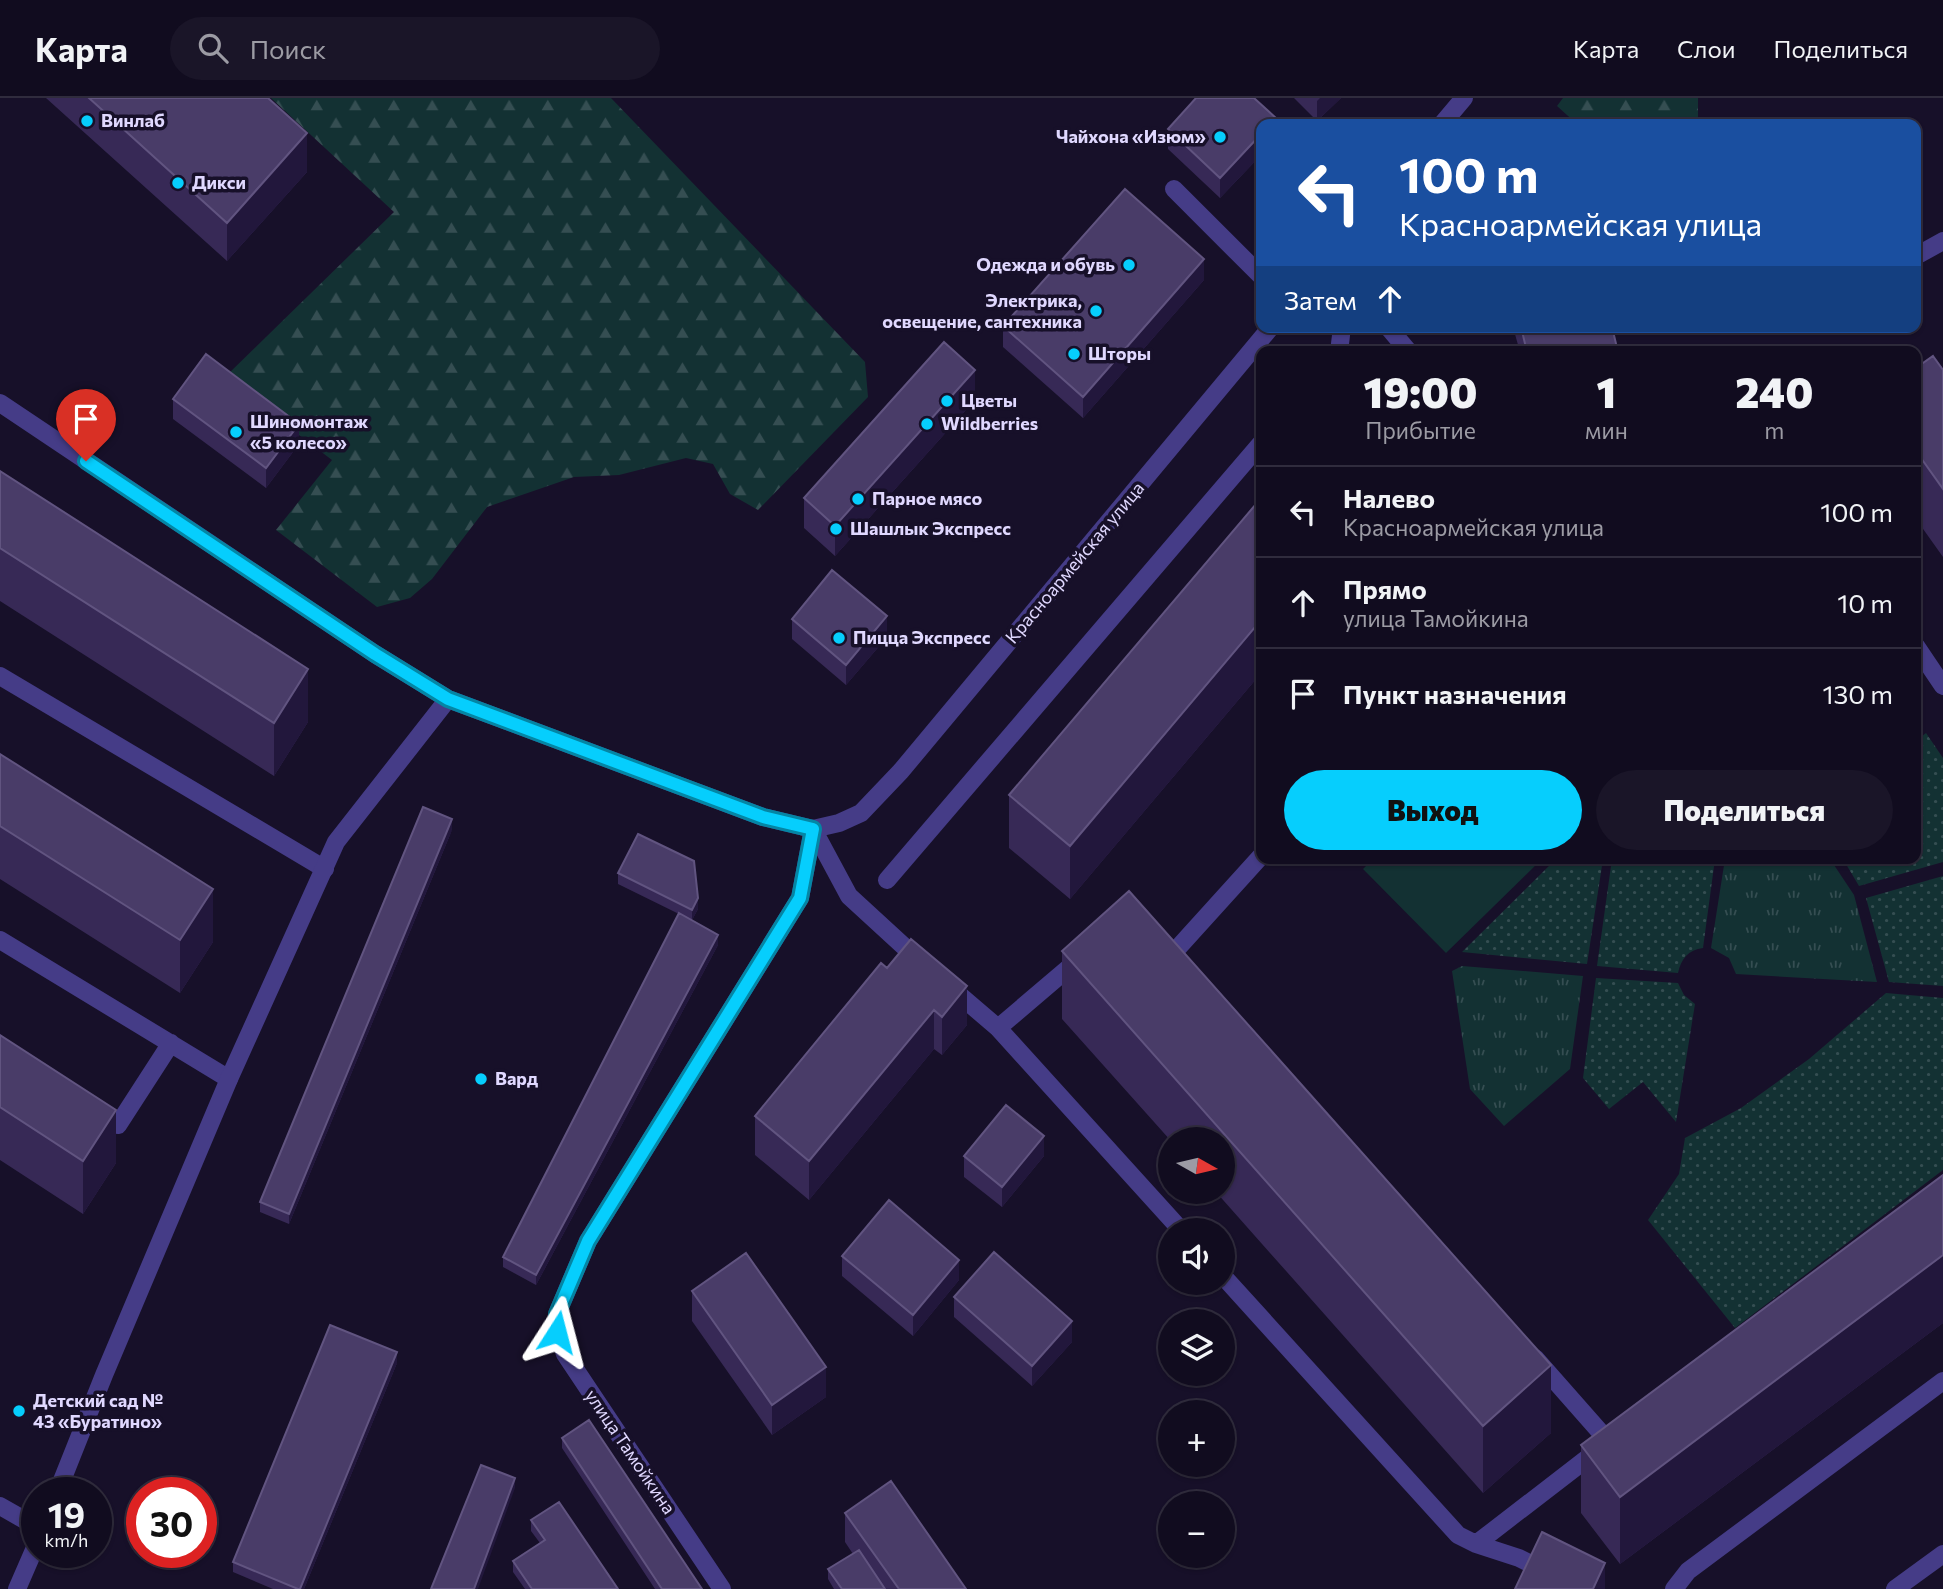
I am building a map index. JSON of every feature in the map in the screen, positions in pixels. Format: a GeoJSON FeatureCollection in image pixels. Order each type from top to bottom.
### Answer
{"type":"FeatureCollection","features":[{"type":"Feature","properties":{"kind":"street"},"geometry":{"type":"LineString","coordinates":[[1446,119],[1464,98]]}},
{"type":"Feature","properties":{"kind":"street"},"geometry":{"type":"LineString","coordinates":[[1174,189],[1256,271]]}},
{"type":"Feature","properties":{"kind":"street"},"geometry":{"type":"LineString","coordinates":[[1921,253],[1943,240]]}},
{"type":"Feature","properties":{"kind":"street","name":"Красноармейская улица"},"geometry":{"type":"LineString","coordinates":[[813,829],[861,813],[901,771],[1266,333]]}},
{"type":"Feature","properties":{"kind":"street"},"geometry":{"type":"LineString","coordinates":[[0,403],[375,654],[448,699],[763,817],[813,829],[849,896],[876,923],[998,1028],[1170,1218]]}},
{"type":"Feature","properties":{"kind":"street"},"geometry":{"type":"LineString","coordinates":[[887,880],[1256,449]]}},
{"type":"Feature","properties":{"kind":"street"},"geometry":{"type":"LineString","coordinates":[[1921,653],[1943,686]]}},
{"type":"Feature","properties":{"kind":"street"},"geometry":{"type":"LineString","coordinates":[[0,676],[325,869]]}},
{"type":"Feature","properties":{"kind":"street"},"geometry":{"type":"LineString","coordinates":[[64,1477],[104,1375],[229,1079],[336,842],[448,699]]}},
{"type":"Feature","properties":{"kind":"street","name":"улица Тамойкина"},"geometry":{"type":"LineString","coordinates":[[722,1589],[565,1354],[557,1332],[557,1314],[588,1241],[800,898],[813,829]]}},
{"type":"Feature","properties":{"kind":"street"},"geometry":{"type":"LineString","coordinates":[[1163,934],[1181,955],[1256,862]]}},
{"type":"Feature","properties":{"kind":"street"},"geometry":{"type":"LineString","coordinates":[[0,940],[229,1079]]}},
{"type":"Feature","properties":{"kind":"street"},"geometry":{"type":"LineString","coordinates":[[998,1028],[1088,950]]}},
{"type":"Feature","properties":{"kind":"street"},"geometry":{"type":"LineString","coordinates":[[83,1103],[118,1125],[171,1043]]}},
{"type":"Feature","properties":{"kind":"street"},"geometry":{"type":"LineString","coordinates":[[1235,1289],[1458,1535],[1519,1558],[1581,1589]]}},
{"type":"Feature","properties":{"kind":"street"},"geometry":{"type":"LineString","coordinates":[[1476,1544],[1615,1438],[1520,1341]]}},
{"type":"Feature","properties":{"kind":"street"},"geometry":{"type":"LineString","coordinates":[[1675,1589],[1688,1571],[1943,1381]]}},
{"type":"Feature","properties":{"kind":"street"},"geometry":{"type":"LineString","coordinates":[[0,1507],[21,1518]]}},
{"type":"Feature","properties":{"kind":"street"},"geometry":{"type":"LineString","coordinates":[[1895,1589],[1943,1554]]}},
{"type":"Feature","properties":{"kind":"street"},"geometry":{"type":"LineString","coordinates":[[17,1589],[26,1568]]}},
{"type":"Feature","properties":{"kind":"green space"},"geometry":{"type":"Polygon","coordinates":[[[271,98],[611,98],[865,362],[868,397],[758,510],[730,494],[713,464],[686,458],[619,475],[574,477],[487,507],[432,579],[410,598],[377,607],[276,530],[332,460],[224,378],[394,212],[271,98]]]}},
{"type":"Feature","properties":{"kind":"green space"},"geometry":{"type":"Polygon","coordinates":[[[1563,98],[1698,98],[1698,119],[1571,119],[1557,106],[1563,98]]]}},
{"type":"Feature","properties":{"kind":"green space"},"geometry":{"type":"Polygon","coordinates":[[[1926,733],[1943,758],[1943,862],[1859,886],[1846,864],[1921,864],[1921,737],[1926,733]]]}},
{"type":"Feature","properties":{"kind":"green space"},"geometry":{"type":"Polygon","coordinates":[[[1368,864],[1537,864],[1446,953],[1363,869],[1368,864]]]}},
{"type":"Feature","properties":{"kind":"green space"},"geometry":{"type":"Polygon","coordinates":[[[1551,864],[1602,864],[1587,964],[1462,952],[1551,864]]]}},
{"type":"Feature","properties":{"kind":"green space"},"geometry":{"type":"Polygon","coordinates":[[[1611,864],[1714,864],[1703,948],[1686,956],[1678,973],[1597,966],[1611,864]]]}},
{"type":"Feature","properties":{"kind":"green space"},"geometry":{"type":"Polygon","coordinates":[[[1724,864],[1833,864],[1854,895],[1877,982],[1736,974],[1729,958],[1711,948],[1724,864]]]}},
{"type":"Feature","properties":{"kind":"green space"},"geometry":{"type":"Polygon","coordinates":[[[1943,876],[1943,986],[1889,982],[1866,898],[1943,876]]]}},
{"type":"Feature","properties":{"kind":"green space"},"geometry":{"type":"Polygon","coordinates":[[[1462,966],[1583,976],[1570,1069],[1504,1126],[1470,1089],[1452,971],[1462,966]]]}},
{"type":"Feature","properties":{"kind":"green space"},"geometry":{"type":"Polygon","coordinates":[[[1596,978],[1678,983],[1684,995],[1695,1004],[1676,1122],[1643,1082],[1609,1109],[1583,1078],[1596,978]]]}},
{"type":"Feature","properties":{"kind":"green space"},"geometry":{"type":"Polygon","coordinates":[[[1886,993],[1943,998],[1943,1170],[1735,1328],[1648,1220],[1679,1174],[1685,1138],[1741,1108],[1809,1059],[1886,993]]]}},
{"type":"Feature","properties":{"kind":"building"},"geometry":{"type":"Polygon","coordinates":[[[89,98],[268,98],[307,133],[227,223],[89,98]]]}},
{"type":"Feature","properties":{"kind":"building","name":"Чайхона «Изюм»"},"geometry":{"type":"Polygon","coordinates":[[[1196,98],[1254,98],[1276,118],[1256,119],[1256,139],[1220,178],[1168,129],[1196,98]]]}},
{"type":"Feature","properties":{"kind":"building"},"geometry":{"type":"Polygon","coordinates":[[[1125,189],[1204,259],[1083,397],[1003,326],[1125,189]]]}},
{"type":"Feature","properties":{"kind":"building"},"geometry":{"type":"Polygon","coordinates":[[[1522,333],[1613,333],[1617,346],[1526,346],[1522,333]]]}},
{"type":"Feature","properties":{"kind":"building"},"geometry":{"type":"Polygon","coordinates":[[[944,342],[975,370],[835,526],[804,498],[944,342]]]}},
{"type":"Feature","properties":{"kind":"building","name":"Шиномонтаж «5 колесо»"},"geometry":{"type":"Polygon","coordinates":[[[206,354],[299,424],[266,468],[173,399],[206,354]]]}},
{"type":"Feature","properties":{"kind":"building"},"geometry":{"type":"Polygon","coordinates":[[[1933,356],[1943,370],[1943,489],[1921,458],[1921,364],[1933,356]]]}},
{"type":"Feature","properties":{"kind":"building"},"geometry":{"type":"Polygon","coordinates":[[[0,471],[308,669],[274,723],[0,548],[0,471]]]}},
{"type":"Feature","properties":{"kind":"building"},"geometry":{"type":"Polygon","coordinates":[[[1256,504],[1256,626],[1070,846],[1009,795],[1256,504]]]}},
{"type":"Feature","properties":{"kind":"building","name":"Пицца Экспресс"},"geometry":{"type":"Polygon","coordinates":[[[832,570],[887,616],[846,665],[792,619],[832,570]]]}},
{"type":"Feature","properties":{"kind":"building"},"geometry":{"type":"Polygon","coordinates":[[[0,754],[213,889],[180,940],[0,826],[0,754]]]}},
{"type":"Feature","properties":{"kind":"building"},"geometry":{"type":"Polygon","coordinates":[[[423,807],[452,819],[289,1214],[260,1202],[423,807]]]}},
{"type":"Feature","properties":{"kind":"building"},"geometry":{"type":"Polygon","coordinates":[[[638,834],[694,861],[698,898],[692,910],[618,873],[638,834]]]}},
{"type":"Feature","properties":{"kind":"building"},"geometry":{"type":"Polygon","coordinates":[[[1129,891],[1551,1365],[1483,1426],[1236,1147],[1236,1127],[1218,1127],[1062,951],[1129,891]]]}},
{"type":"Feature","properties":{"kind":"building"},"geometry":{"type":"Polygon","coordinates":[[[679,913],[718,935],[536,1275],[503,1257],[679,913]]]}},
{"type":"Feature","properties":{"kind":"building"},"geometry":{"type":"Polygon","coordinates":[[[911,939],[967,986],[942,1017],[934,1010],[809,1161],[755,1116],[881,963],[887,968],[911,939]]]}},
{"type":"Feature","properties":{"kind":"building"},"geometry":{"type":"Polygon","coordinates":[[[0,1035],[116,1110],[83,1161],[0,1107],[0,1035]]]}},
{"type":"Feature","properties":{"kind":"building"},"geometry":{"type":"Polygon","coordinates":[[[1006,1105],[1044,1136],[1002,1187],[964,1156],[1006,1105]]]}},
{"type":"Feature","properties":{"kind":"building"},"geometry":{"type":"Polygon","coordinates":[[[1943,1175],[1943,1255],[1620,1497],[1581,1445],[1943,1175]]]}},
{"type":"Feature","properties":{"kind":"building"},"geometry":{"type":"Polygon","coordinates":[[[889,1200],[959,1260],[913,1315],[842,1256],[889,1200]]]}},
{"type":"Feature","properties":{"kind":"building"},"geometry":{"type":"Polygon","coordinates":[[[994,1252],[1072,1321],[1032,1366],[954,1297],[994,1252]]]}},
{"type":"Feature","properties":{"kind":"building"},"geometry":{"type":"Polygon","coordinates":[[[746,1253],[826,1367],[772,1405],[692,1291],[746,1253]]]}},
{"type":"Feature","properties":{"kind":"building"},"geometry":{"type":"Polygon","coordinates":[[[330,1325],[397,1352],[298,1589],[233,1562],[330,1325]]]}},
{"type":"Feature","properties":{"kind":"building"},"geometry":{"type":"Polygon","coordinates":[[[589,1420],[702,1589],[662,1589],[562,1438],[589,1420]]]}},
{"type":"Feature","properties":{"kind":"building"},"geometry":{"type":"Polygon","coordinates":[[[481,1465],[515,1478],[474,1589],[431,1589],[481,1465]]]}},
{"type":"Feature","properties":{"kind":"building"},"geometry":{"type":"Polygon","coordinates":[[[891,1481],[966,1589],[899,1589],[845,1513],[891,1481]]]}},
{"type":"Feature","properties":{"kind":"building"},"geometry":{"type":"Polygon","coordinates":[[[559,1502],[618,1589],[532,1589],[513,1561],[545,1540],[531,1520],[559,1502]]]}},
{"type":"Feature","properties":{"kind":"building"},"geometry":{"type":"Polygon","coordinates":[[[1542,1532],[1605,1563],[1593,1589],[1515,1589],[1542,1532]]]}},
{"type":"Feature","properties":{"kind":"building"},"geometry":{"type":"Polygon","coordinates":[[[859,1550],[885,1589],[842,1589],[828,1569],[859,1550]]]}},
{"type":"Feature","properties":{"kind":"place","name":"Винлаб"},"geometry":{"type":"Point","coordinates":[87,121]}},
{"type":"Feature","properties":{"kind":"place","name":"Чайхона «Изюм»"},"geometry":{"type":"Point","coordinates":[1220,137]}},
{"type":"Feature","properties":{"kind":"place","name":"Дикси"},"geometry":{"type":"Point","coordinates":[178,183]}},
{"type":"Feature","properties":{"kind":"place","name":"Одежда и обувь"},"geometry":{"type":"Point","coordinates":[1129,265]}},
{"type":"Feature","properties":{"kind":"place","name":"Электрика, освещение, сантехника"},"geometry":{"type":"Point","coordinates":[1096,311]}},
{"type":"Feature","properties":{"kind":"place","name":"Шторы"},"geometry":{"type":"Point","coordinates":[1074,354]}},
{"type":"Feature","properties":{"kind":"place","name":"Цветы"},"geometry":{"type":"Point","coordinates":[947,401]}},
{"type":"Feature","properties":{"kind":"place","name":"Wildberries"},"geometry":{"type":"Point","coordinates":[927,424]}},
{"type":"Feature","properties":{"kind":"place","name":"Шиномонтаж «5 колесо»"},"geometry":{"type":"Point","coordinates":[236,432]}},
{"type":"Feature","properties":{"kind":"place","name":"Парное мясо"},"geometry":{"type":"Point","coordinates":[858,499]}},
{"type":"Feature","properties":{"kind":"place","name":"Шашлык Экспресс"},"geometry":{"type":"Point","coordinates":[836,529]}},
{"type":"Feature","properties":{"kind":"place","name":"Пицца Экспресс"},"geometry":{"type":"Point","coordinates":[839,638]}},
{"type":"Feature","properties":{"kind":"place","name":"Вард"},"geometry":{"type":"Point","coordinates":[481,1079]}},
{"type":"Feature","properties":{"kind":"place","name":"Детский сад № 43 «Буратино»"},"geometry":{"type":"Point","coordinates":[19,1411]}},
{"type":"Feature","properties":{"kind":"route"},"geometry":{"type":"LineString","coordinates":[[86,461],[375,654],[448,699],[763,817],[813,829],[800,898],[588,1241],[557,1314],[557,1332]]}}]}
